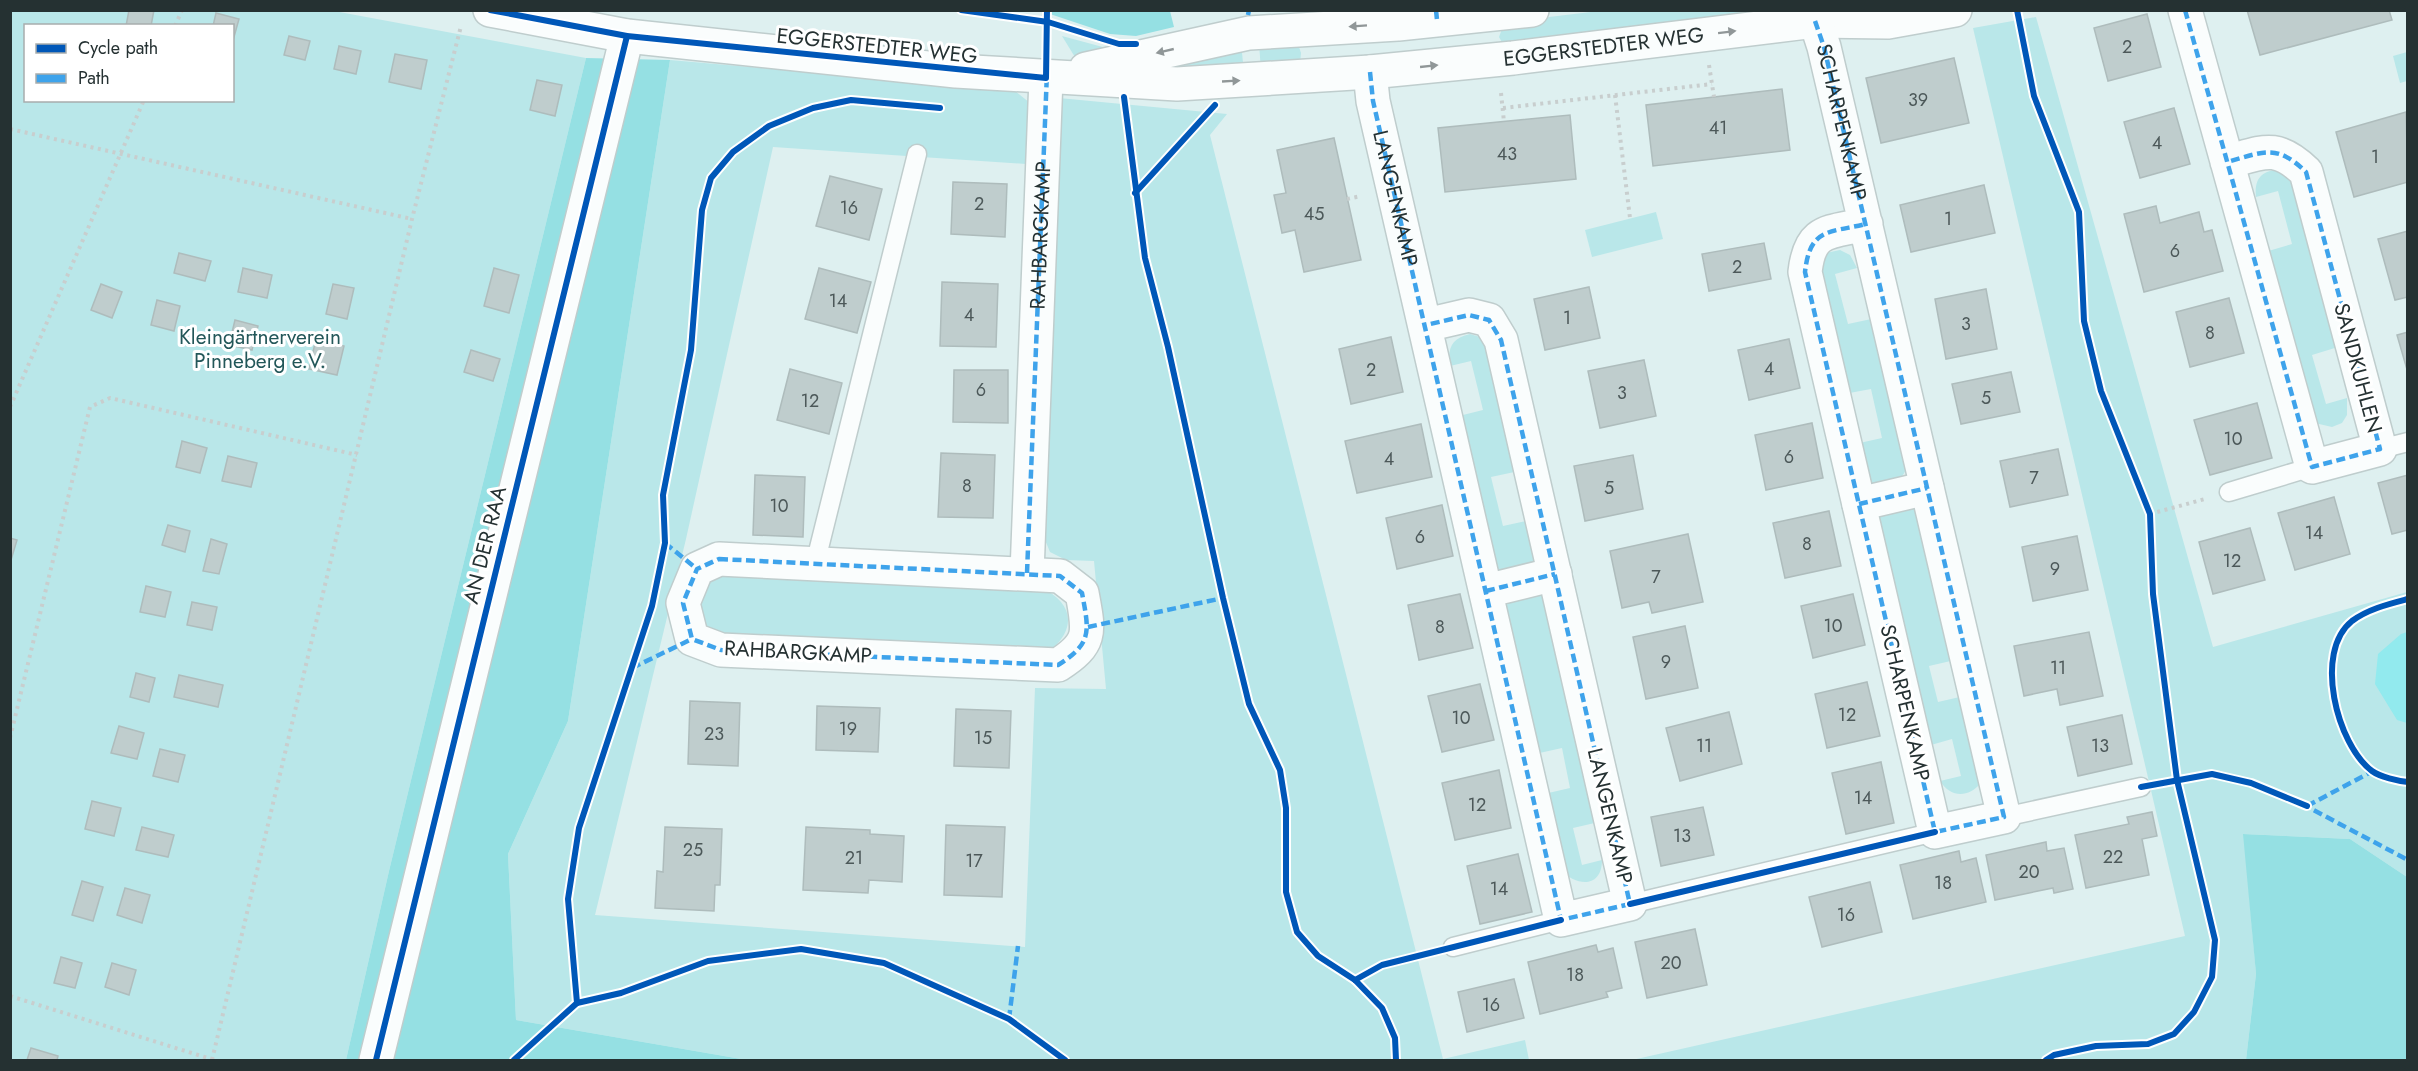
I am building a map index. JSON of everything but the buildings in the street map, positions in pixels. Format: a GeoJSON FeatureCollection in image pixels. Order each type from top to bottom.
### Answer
{"type":"FeatureCollection","features":[{"type":"Feature","properties":{"kind":"street","name":"EGGERSTEDTER WEG"},"geometry":{"type":"LineString","coordinates":[[1046,78],[1250,33],[1390,24],[1436,15],[1532,10]]}},
{"type":"Feature","properties":{"kind":"street","name":"EGGERSTEDTER WEG"},"geometry":{"type":"LineString","coordinates":[[476,16],[627,36],[1046,78],[1177,84],[1382,71],[1513,58],[1813,16],[1888,22],[1955,10]]}},
{"type":"Feature","properties":{"kind":"street"},"geometry":{"type":"LineString","coordinates":[[2185,10],[2312,467]]}},
{"type":"Feature","properties":{"kind":"street","name":"SCHARPENKAMP"},"geometry":{"type":"LineString","coordinates":[[1813,16],[1824,47],[2004,817]]}},
{"type":"Feature","properties":{"kind":"street"},"geometry":{"type":"LineString","coordinates":[[1382,71],[1390,24]]}},
{"type":"Feature","properties":{"kind":"street","name":"AN DER RAA"},"geometry":{"type":"LineString","coordinates":[[376,1060],[627,36]]}},
{"type":"Feature","properties":{"kind":"street","name":"LANGENKAMP"},"geometry":{"type":"LineString","coordinates":[[1382,71],[1373,101],[1561,920],[1630,904],[1501,340],[1489,320],[1469,315],[1425,325]]}},
{"type":"Feature","properties":{"kind":"street","name":"RAHBARGKAMP"},"geometry":{"type":"LineString","coordinates":[[1028,573],[1046,78]]}},
{"type":"Feature","properties":{"kind":"street","name":"SANDKUHLEN"},"geometry":{"type":"LineString","coordinates":[[2227,162],[2266,152],[2289,156],[2306,172],[2394,445],[2312,467]]}},
{"type":"Feature","properties":{"kind":"street","name":"SCHARPENKAMP"},"geometry":{"type":"LineString","coordinates":[[1866,224],[1820,235],[1807,250],[1805,272],[1935,832]]}},
{"type":"Feature","properties":{"kind":"street"},"geometry":{"type":"LineString","coordinates":[[1859,504],[1927,488]]}},
{"type":"Feature","properties":{"kind":"street","name":"RAHBARGKAMP"},"geometry":{"type":"LineString","coordinates":[[719,559],[1028,573],[1060,576],[1082,593],[1088,627],[1078,652],[1058,665],[721,650],[692,639],[683,603],[698,569],[719,559]]}},
{"type":"Feature","properties":{"kind":"street"},"geometry":{"type":"LineString","coordinates":[[1486,591],[1555,574]]}},
{"type":"Feature","properties":{"kind":"street"},"geometry":{"type":"LineString","coordinates":[[1935,832],[2004,817]]}},
{"type":"Feature","properties":{"kind":"lane"},"geometry":{"type":"LineString","coordinates":[[814,564],[917,154]]}},
{"type":"Feature","properties":{"kind":"lane"},"geometry":{"type":"LineString","coordinates":[[2229,492],[2312,467]]}},
{"type":"Feature","properties":{"kind":"lane"},"geometry":{"type":"LineString","coordinates":[[2004,817],[2141,787]]}},
{"type":"Feature","properties":{"kind":"lane"},"geometry":{"type":"LineString","coordinates":[[1630,904],[1935,832]]}},
{"type":"Feature","properties":{"kind":"lane"},"geometry":{"type":"LineString","coordinates":[[1453,947],[1561,920]]}},
{"type":"Feature","properties":{"kind":"path"},"geometry":{"type":"LineString","coordinates":[[176,24],[182,10]]}},
{"type":"Feature","properties":{"kind":"path"},"geometry":{"type":"LineString","coordinates":[[10,996],[213,1060],[412,219],[476,16]]}},
{"type":"Feature","properties":{"kind":"path"},"geometry":{"type":"LineString","coordinates":[[1709,63],[1714,97]]}},
{"type":"Feature","properties":{"kind":"path"},"geometry":{"type":"LineString","coordinates":[[1503,108],[1712,84]]}},
{"type":"Feature","properties":{"kind":"path"},"geometry":{"type":"LineString","coordinates":[[1501,88],[1504,122]]}},
{"type":"Feature","properties":{"kind":"path"},"geometry":{"type":"LineString","coordinates":[[1615,95],[1629,218]]}},
{"type":"Feature","properties":{"kind":"path"},"geometry":{"type":"LineString","coordinates":[[10,407],[143,102]]}},
{"type":"Feature","properties":{"kind":"path"},"geometry":{"type":"LineString","coordinates":[[10,129],[412,219]]}},
{"type":"Feature","properties":{"kind":"path"},"geometry":{"type":"LineString","coordinates":[[10,738],[90,407],[111,398],[357,455]]}},
{"type":"Feature","properties":{"kind":"path"},"geometry":{"type":"LineString","coordinates":[[2150,514],[2229,492]]}},
{"type":"Feature","properties":{"kind":"green space","name":"Kleingärtnerverein Pinneberg e.V."},"geometry":{"type":"Polygon","coordinates":[[[10,11],[334,11],[586,58],[389,871],[346,1060],[11,1060],[10,11]]]}},
{"type":"Feature","properties":{"kind":"green space"},"geometry":{"type":"Polygon","coordinates":[[[1599,11],[1758,11],[1755,18],[1504,46],[1499,37],[1508,22],[1599,11]]]}},
{"type":"Feature","properties":{"kind":"green space"},"geometry":{"type":"Polygon","coordinates":[[[2036,17],[2213,647],[2407,592],[2407,877],[2350,839],[2244,834],[2256,974],[2246,1060],[1632,1060],[2185,936],[1973,28],[2036,17]]]}},
{"type":"Feature","properties":{"kind":"green space"},"geometry":{"type":"Polygon","coordinates":[[[1062,36],[1125,53],[1078,62],[1062,36]]]}},
{"type":"Feature","properties":{"kind":"green space"},"geometry":{"type":"Polygon","coordinates":[[[1241,43],[1244,72],[1175,70],[1175,64],[1241,43]]]}},
{"type":"Feature","properties":{"kind":"green space"},"geometry":{"type":"Polygon","coordinates":[[[1259,43],[1298,44],[1301,53],[1300,63],[1261,71],[1259,43]]]}},
{"type":"Feature","properties":{"kind":"green space"},"geometry":{"type":"Polygon","coordinates":[[[2407,52],[2407,81],[2400,83],[2393,56],[2407,52]]]}},
{"type":"Feature","properties":{"kind":"green space"},"geometry":{"type":"Polygon","coordinates":[[[670,60],[1014,90],[1030,103],[1026,164],[773,147],[686,539],[595,915],[1025,947],[1035,688],[1106,689],[1094,561],[1066,560],[1050,552],[1043,535],[1059,98],[1227,114],[1210,135],[1443,1059],[1525,1040],[1529,1060],[747,1060],[516,1020],[508,854],[568,721],[670,60]]]}},
{"type":"Feature","properties":{"kind":"green space"},"geometry":{"type":"Polygon","coordinates":[[[2280,169],[2289,175],[2295,185],[2338,347],[2312,355],[2326,404],[2347,398],[2347,415],[2342,423],[2332,427],[2315,423],[2265,252],[2292,244],[2278,191],[2256,197],[2256,185],[2260,177],[2280,169]]]}},
{"type":"Feature","properties":{"kind":"green space"},"geometry":{"type":"Polygon","coordinates":[[[1656,212],[1663,239],[1592,257],[1585,230],[1656,212]]]}},
{"type":"Feature","properties":{"kind":"green space"},"geometry":{"type":"Polygon","coordinates":[[[1840,250],[1850,255],[1857,268],[1835,274],[1848,324],[1876,318],[1908,463],[1903,476],[1890,485],[1871,483],[1855,444],[1882,438],[1871,389],[1844,394],[1817,262],[1826,253],[1840,250]]]}},
{"type":"Feature","properties":{"kind":"green space"},"geometry":{"type":"Polygon","coordinates":[[[1470,334],[1483,338],[1490,347],[1519,471],[1491,477],[1503,526],[1530,520],[1535,560],[1526,567],[1508,572],[1497,570],[1455,417],[1483,410],[1471,361],[1450,366],[1449,354],[1452,345],[1459,338],[1470,334]]]}},
{"type":"Feature","properties":{"kind":"green space"},"geometry":{"type":"Polygon","coordinates":[[[1906,506],[1917,509],[1955,660],[1929,666],[1938,702],[1964,696],[1981,783],[1971,791],[1960,794],[1949,791],[1940,781],[1961,776],[1952,739],[1931,745],[1906,658],[1878,515],[1906,506]]]}},
{"type":"Feature","properties":{"kind":"green space"},"geometry":{"type":"Polygon","coordinates":[[[734,572],[1041,588],[1051,593],[1065,607],[1068,623],[1065,632],[1052,649],[727,639],[705,627],[700,620],[698,608],[701,596],[711,580],[734,572]]]}},
{"type":"Feature","properties":{"kind":"green space"},"geometry":{"type":"Polygon","coordinates":[[[1530,593],[1542,596],[1549,605],[1599,822],[1573,828],[1582,865],[1602,860],[1598,876],[1588,882],[1574,880],[1561,870],[1544,794],[1570,788],[1562,748],[1535,754],[1503,612],[1514,598],[1530,593]]]}},
{"type":"Feature","properties":{"kind":"shaded area"},"geometry":{"type":"Polygon","coordinates":[[[1041,11],[1170,11],[1174,27],[1136,36],[1110,34],[1041,11]]]}},
{"type":"Feature","properties":{"kind":"shaded area"},"geometry":{"type":"Polygon","coordinates":[[[586,58],[670,60],[568,721],[508,854],[516,1020],[747,1060],[346,1060],[389,871],[586,58]]]}},
{"type":"Feature","properties":{"kind":"shaded area"},"geometry":{"type":"Polygon","coordinates":[[[2408,632],[2407,723],[2397,720],[2375,684],[2378,654],[2401,634],[2408,632]]]}},
{"type":"Feature","properties":{"kind":"shaded area"},"geometry":{"type":"Polygon","coordinates":[[[2243,834],[2350,839],[2407,877],[2407,1059],[2246,1060],[2256,974],[2243,834]]]}},
{"type":"Feature","properties":{"kind":"marked path"},"geometry":{"type":"LineString","coordinates":[[1248,15],[1249,10]]}},
{"type":"Feature","properties":{"kind":"marked path"},"geometry":{"type":"LineString","coordinates":[[1436,10],[1437,20]]}},
{"type":"Feature","properties":{"kind":"marked path"},"geometry":{"type":"LineString","coordinates":[[2185,10],[2312,467],[2380,449],[2306,172],[2296,163],[2278,153],[2260,153],[2251,155],[2240,158],[2227,162]]}},
{"type":"Feature","properties":{"kind":"marked path"},"geometry":{"type":"LineString","coordinates":[[1815,21],[1824,47],[2004,817],[1935,832],[1805,272],[1807,258],[1816,240],[1831,232],[1841,229],[1853,227],[1866,224]]}},
{"type":"Feature","properties":{"kind":"marked path"},"geometry":{"type":"LineString","coordinates":[[1027,573],[1047,72]]}},
{"type":"Feature","properties":{"kind":"marked path"},"geometry":{"type":"LineString","coordinates":[[1370,72],[1373,101],[1561,920],[1630,904],[1501,340],[1489,320],[1469,315],[1426,325]]}},
{"type":"Feature","properties":{"kind":"marked path"},"geometry":{"type":"LineString","coordinates":[[1859,504],[1927,488]]}},
{"type":"Feature","properties":{"kind":"marked path"},"geometry":{"type":"LineString","coordinates":[[665,543],[697,569]]}},
{"type":"Feature","properties":{"kind":"marked path"},"geometry":{"type":"LineString","coordinates":[[719,559],[1060,576],[1082,593],[1086,635],[1078,650],[1058,665],[721,650],[692,639],[683,603],[697,569],[719,559]]}},
{"type":"Feature","properties":{"kind":"marked path"},"geometry":{"type":"LineString","coordinates":[[1486,591],[1555,574]]}},
{"type":"Feature","properties":{"kind":"marked path"},"geometry":{"type":"LineString","coordinates":[[1088,627],[1223,598]]}},
{"type":"Feature","properties":{"kind":"marked path"},"geometry":{"type":"LineString","coordinates":[[632,668],[692,639]]}},
{"type":"Feature","properties":{"kind":"marked path"},"geometry":{"type":"LineString","coordinates":[[2307,806],[2373,771]]}},
{"type":"Feature","properties":{"kind":"marked path"},"geometry":{"type":"LineString","coordinates":[[2302,804],[2408,860]]}},
{"type":"Feature","properties":{"kind":"marked path"},"geometry":{"type":"LineString","coordinates":[[1009,1019],[1018,946]]}},
{"type":"Feature","properties":{"kind":"cycle path"},"geometry":{"type":"LineString","coordinates":[[490,10],[627,36],[1046,78],[1047,10]]}},
{"type":"Feature","properties":{"kind":"cycle path"},"geometry":{"type":"LineString","coordinates":[[961,10],[1048,22],[1119,44],[1136,44]]}},
{"type":"Feature","properties":{"kind":"cycle path"},"geometry":{"type":"LineString","coordinates":[[2017,10],[2034,96],[2079,212],[2084,321],[2101,391],[2150,514],[2153,594],[2177,780],[2215,940],[2212,977],[2194,1012],[2174,1034],[2148,1044],[2096,1046],[2054,1055],[2046,1060]]}},
{"type":"Feature","properties":{"kind":"cycle path"},"geometry":{"type":"LineString","coordinates":[[376,1060],[627,36]]}},
{"type":"Feature","properties":{"kind":"cycle path"},"geometry":{"type":"LineString","coordinates":[[1124,97],[1145,258],[1168,347],[1223,598],[1249,704],[1280,770],[1286,808],[1286,892],[1297,932],[1318,956],[1355,980],[1382,1008],[1395,1038],[1396,1060]]}},
{"type":"Feature","properties":{"kind":"cycle path"},"geometry":{"type":"LineString","coordinates":[[514,1060],[577,1003],[568,899],[579,828],[652,606],[665,543],[663,495],[691,350],[702,210],[711,178],[733,152],[769,126],[813,108],[851,100],[940,108]]}},
{"type":"Feature","properties":{"kind":"cycle path"},"geometry":{"type":"LineString","coordinates":[[1135,193],[1215,105]]}},
{"type":"Feature","properties":{"kind":"cycle path"},"geometry":{"type":"LineString","coordinates":[[2408,599],[2372,610],[2352,621],[2340,635],[2334,654],[2332,675],[2334,698],[2340,720],[2359,758],[2375,773],[2408,782]]}},
{"type":"Feature","properties":{"kind":"cycle path"},"geometry":{"type":"LineString","coordinates":[[2141,787],[2212,774],[2251,783],[2307,806]]}},
{"type":"Feature","properties":{"kind":"cycle path"},"geometry":{"type":"LineString","coordinates":[[1630,904],[1935,832]]}},
{"type":"Feature","properties":{"kind":"cycle path"},"geometry":{"type":"LineString","coordinates":[[1355,980],[1382,965],[1561,920]]}},
{"type":"Feature","properties":{"kind":"cycle path"},"geometry":{"type":"LineString","coordinates":[[577,1003],[621,993],[708,961],[801,949],[884,963],[1009,1019],[1065,1060]]}}]}
